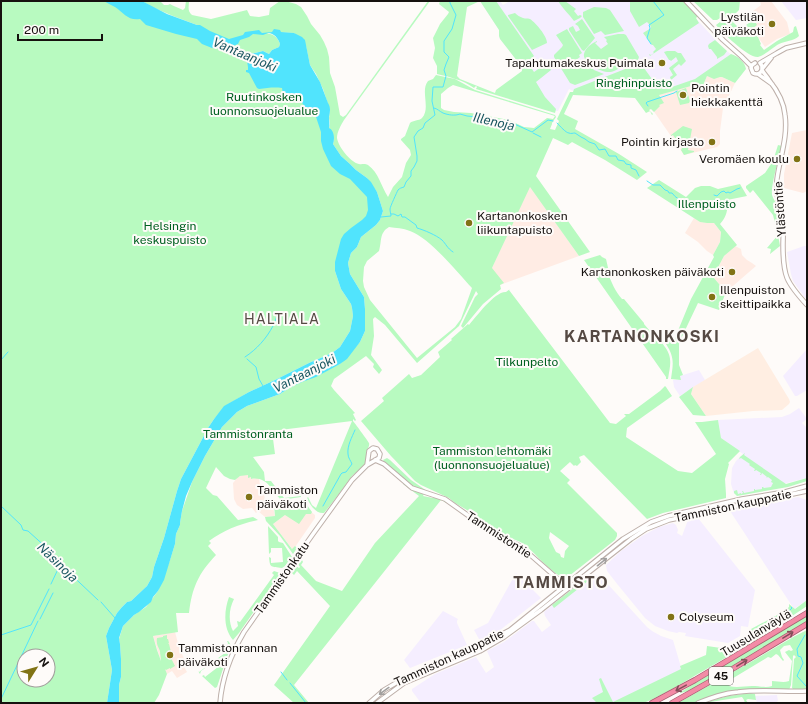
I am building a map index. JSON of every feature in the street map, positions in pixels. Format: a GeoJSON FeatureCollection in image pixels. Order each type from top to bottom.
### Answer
{"type":"FeatureCollection","features":[{"type":"Feature","properties":{"kind":"highway","name":"Tuusulanväylä"},"geometry":{"type":"LineString","coordinates":[[652,703],[675,692],[807,613]]}},
{"type":"Feature","properties":{"kind":"highway","name":"Tuusulanväylä"},"geometry":{"type":"LineString","coordinates":[[672,703],[807,624]]}},
{"type":"Feature","properties":{"kind":"main road"},"geometry":{"type":"LineString","coordinates":[[686,1],[727,44],[751,66],[753,73],[758,74],[761,72],[772,56]]}},
{"type":"Feature","properties":{"kind":"main road"},"geometry":{"type":"LineString","coordinates":[[741,56],[760,63],[786,48],[807,43]]}},
{"type":"Feature","properties":{"kind":"main road"},"geometry":{"type":"LineString","coordinates":[[751,66],[755,62]]}},
{"type":"Feature","properties":{"kind":"main road"},"geometry":{"type":"LineString","coordinates":[[760,63],[762,69]]}},
{"type":"Feature","properties":{"kind":"main road","name":"Ylästöntie"},"geometry":{"type":"LineString","coordinates":[[762,69],[781,100],[785,115],[785,140],[776,190],[783,224],[784,264],[786,277],[790,286],[807,305]]}},
{"type":"Feature","properties":{"kind":"main road","name":"Ylästöntie"},"geometry":{"type":"LineString","coordinates":[[758,74],[773,85]]}},
{"type":"Feature","properties":{"kind":"main road"},"geometry":{"type":"LineString","coordinates":[[368,465],[368,452],[373,448],[379,450],[380,455],[378,458],[372,460],[369,458]]}},
{"type":"Feature","properties":{"kind":"main road","name":"Tammistontie"},"geometry":{"type":"LineString","coordinates":[[380,455],[384,464]]}},
{"type":"Feature","properties":{"kind":"main road","name":"Tammistontie"},"geometry":{"type":"LineString","coordinates":[[375,460],[384,464],[412,488],[445,499],[494,534],[518,545],[566,587]]}},
{"type":"Feature","properties":{"kind":"main road","name":"Tammistonkatu"},"geometry":{"type":"LineString","coordinates":[[220,703],[222,688],[230,660],[244,632],[341,494],[352,480],[375,460]]}},
{"type":"Feature","properties":{"kind":"main road","name":"Tammiston kauppatie"},"geometry":{"type":"LineString","coordinates":[[377,703],[398,686],[480,651],[504,637],[623,539],[651,522],[673,515],[743,499],[785,492],[807,486]]}},
{"type":"Feature","properties":{"kind":"main road","name":"Tammiston kauppatie"},"geometry":{"type":"LineString","coordinates":[[369,703],[384,690],[406,677],[474,649],[510,630],[631,539],[653,526],[669,520],[807,491]]}},
{"type":"Feature","properties":{"kind":"main road"},"geometry":{"type":"LineString","coordinates":[[698,703],[720,695],[739,692],[807,691]]}},
{"type":"Feature","properties":{"kind":"shaded area"},"geometry":{"type":"Polygon","coordinates":[[[480,1],[500,1],[503,5],[510,1],[680,1],[722,47],[733,56],[695,83],[659,95],[639,65],[573,91],[569,89],[558,111],[554,111],[522,71],[521,66],[500,39],[499,30],[480,1]]]}},
{"type":"Feature","properties":{"kind":"shaded area","name":"Lystilän päiväkoti"},"geometry":{"type":"Polygon","coordinates":[[[760,1],[771,1],[787,22],[790,34],[777,39],[765,47],[752,29],[757,25],[753,11],[761,5],[760,1]]]}},
{"type":"Feature","properties":{"kind":"shaded area"},"geometry":{"type":"Polygon","coordinates":[[[781,1],[807,1],[807,18],[796,20],[781,1]]]}},
{"type":"Feature","properties":{"kind":"shaded area"},"geometry":{"type":"Polygon","coordinates":[[[707,76],[717,78],[720,76],[735,83],[723,108],[720,144],[717,147],[684,155],[646,100],[670,91],[691,86],[701,90],[707,76]]]}},
{"type":"Feature","properties":{"kind":"shaded area","name":"Veromäen koulu"},"geometry":{"type":"Polygon","coordinates":[[[807,130],[807,191],[803,193],[784,188],[784,174],[792,133],[807,130]]]}},
{"type":"Feature","properties":{"kind":"shaded area"},"geometry":{"type":"Polygon","coordinates":[[[530,186],[579,256],[500,285],[490,272],[530,186]]]}},
{"type":"Feature","properties":{"kind":"shaded area"},"geometry":{"type":"Polygon","coordinates":[[[694,218],[700,222],[714,223],[721,232],[720,242],[713,255],[685,233],[694,218]]]}},
{"type":"Feature","properties":{"kind":"shaded area","name":"Kartanonkosken päiväkoti"},"geometry":{"type":"Polygon","coordinates":[[[735,246],[741,249],[742,255],[756,266],[726,292],[713,277],[724,256],[735,246]]]}},
{"type":"Feature","properties":{"kind":"shaded area"},"geometry":{"type":"Polygon","coordinates":[[[807,246],[807,297],[805,298],[793,281],[787,252],[807,246]]]}},
{"type":"Feature","properties":{"kind":"shaded area"},"geometry":{"type":"Polygon","coordinates":[[[758,348],[789,399],[789,404],[782,410],[753,411],[706,416],[691,394],[693,387],[758,348]]]}},
{"type":"Feature","properties":{"kind":"shaded area"},"geometry":{"type":"Polygon","coordinates":[[[807,349],[807,390],[795,396],[783,376],[807,349]]]}},
{"type":"Feature","properties":{"kind":"shaded area"},"geometry":{"type":"Polygon","coordinates":[[[699,370],[705,380],[680,396],[674,387],[673,380],[681,380],[680,376],[699,370]]]}},
{"type":"Feature","properties":{"kind":"shaded area"},"geometry":{"type":"Polygon","coordinates":[[[799,408],[807,419],[802,423],[807,428],[807,478],[739,495],[734,494],[731,484],[732,468],[743,454],[721,438],[718,420],[782,417],[799,408]]]}},
{"type":"Feature","properties":{"kind":"shaded area","name":"Tammiston päiväkoti"},"geometry":{"type":"Polygon","coordinates":[[[248,475],[251,479],[259,478],[260,485],[263,485],[266,508],[273,507],[275,516],[265,517],[258,511],[256,513],[252,508],[243,509],[237,505],[234,499],[233,483],[238,477],[248,475]]]}},
{"type":"Feature","properties":{"kind":"shaded area"},"geometry":{"type":"Polygon","coordinates":[[[798,497],[807,500],[807,600],[794,609],[730,511],[798,497]]]}},
{"type":"Feature","properties":{"kind":"shaded area"},"geometry":{"type":"Polygon","coordinates":[[[309,510],[315,515],[315,518],[293,550],[273,524],[285,515],[309,510]]]}},
{"type":"Feature","properties":{"kind":"shaded area"},"geometry":{"type":"Polygon","coordinates":[[[698,518],[755,590],[748,627],[741,626],[740,636],[728,643],[685,636],[686,633],[668,631],[655,626],[645,618],[607,571],[606,565],[621,551],[642,536],[659,527],[673,523],[676,525],[678,530],[677,533],[682,536],[688,520],[698,518]]]}},
{"type":"Feature","properties":{"kind":"shaded area"},"geometry":{"type":"Polygon","coordinates":[[[516,573],[541,598],[499,631],[482,640],[479,639],[474,630],[488,623],[516,573]]]}},
{"type":"Feature","properties":{"kind":"shaded area"},"geometry":{"type":"Polygon","coordinates":[[[592,574],[595,574],[604,580],[647,627],[661,636],[673,640],[683,674],[625,703],[421,703],[412,691],[412,689],[435,674],[476,657],[486,673],[494,667],[487,651],[504,642],[532,621],[534,621],[542,632],[551,625],[544,612],[592,574]]]}},
{"type":"Feature","properties":{"kind":"shaded area"},"geometry":{"type":"Polygon","coordinates":[[[443,611],[458,619],[457,623],[467,645],[410,668],[404,660],[443,611]]]}},
{"type":"Feature","properties":{"kind":"shaded area","name":"Tammistonrannan päiväkoti"},"geometry":{"type":"Polygon","coordinates":[[[175,632],[179,647],[186,663],[183,665],[187,672],[177,678],[172,671],[167,674],[153,636],[175,632]]]}},
{"type":"Feature","properties":{"kind":"shaded area"},"geometry":{"type":"Polygon","coordinates":[[[777,695],[778,703],[757,703],[755,696],[777,695]]]}},
{"type":"Feature","properties":{"kind":"green space","name":"Helsingin keskuspuisto"},"geometry":{"type":"Polygon","coordinates":[[[1,1],[122,1],[146,15],[164,23],[164,21],[178,26],[183,26],[234,51],[313,100],[324,133],[375,206],[335,263],[335,271],[341,289],[351,304],[353,316],[350,331],[340,347],[332,353],[249,392],[225,406],[208,428],[181,479],[152,577],[147,586],[131,601],[127,602],[117,613],[106,636],[112,670],[107,703],[1,703],[1,1]]]}},
{"type":"Feature","properties":{"kind":"green space"},"geometry":{"type":"Polygon","coordinates":[[[142,1],[160,1],[164,5],[170,4],[183,10],[185,8],[186,1],[189,1],[189,10],[192,15],[211,19],[247,10],[250,16],[259,17],[269,15],[270,8],[280,1],[296,4],[301,7],[311,24],[320,35],[327,49],[330,73],[335,87],[340,115],[343,117],[346,115],[428,1],[430,1],[344,120],[338,133],[338,141],[345,153],[356,163],[367,164],[372,168],[388,197],[393,187],[402,177],[406,163],[411,155],[410,150],[401,139],[405,136],[410,123],[421,119],[425,114],[426,85],[428,81],[433,79],[436,75],[455,79],[475,90],[555,115],[556,117],[550,129],[555,130],[559,121],[557,119],[570,92],[573,92],[574,89],[638,64],[639,65],[643,62],[647,66],[644,68],[657,86],[659,85],[663,89],[695,79],[731,54],[741,60],[746,69],[735,83],[722,77],[714,79],[707,76],[701,90],[691,86],[659,95],[664,103],[659,105],[660,106],[654,112],[651,109],[646,113],[635,98],[573,95],[564,114],[578,121],[575,129],[647,172],[637,180],[572,142],[568,145],[553,138],[536,176],[590,252],[579,256],[530,187],[492,268],[504,283],[500,285],[501,289],[483,304],[463,328],[461,326],[475,297],[478,294],[476,291],[459,326],[417,363],[385,325],[375,317],[373,319],[374,336],[371,355],[382,370],[379,374],[373,367],[374,364],[366,356],[334,379],[331,386],[355,413],[353,414],[356,420],[355,421],[353,419],[353,421],[369,443],[366,453],[366,461],[365,464],[352,476],[324,513],[316,511],[307,498],[308,497],[312,505],[316,508],[352,421],[272,431],[275,454],[253,457],[264,472],[265,481],[271,481],[284,498],[301,497],[281,500],[265,482],[257,479],[251,479],[251,477],[248,478],[248,475],[240,476],[235,480],[230,479],[224,476],[216,467],[206,488],[213,495],[217,496],[238,520],[253,517],[258,520],[244,523],[232,528],[209,541],[211,543],[208,546],[216,555],[200,575],[194,589],[189,613],[176,613],[178,632],[153,636],[161,661],[157,638],[167,635],[171,652],[169,652],[169,654],[175,666],[170,669],[165,669],[167,674],[159,695],[154,703],[119,703],[121,659],[119,639],[123,626],[134,615],[146,607],[158,591],[175,544],[182,511],[192,482],[222,427],[237,412],[247,406],[280,394],[291,387],[340,364],[360,342],[365,331],[364,297],[350,274],[348,263],[351,253],[357,247],[361,237],[376,225],[380,220],[383,211],[377,192],[367,178],[341,156],[333,144],[334,140],[329,128],[330,110],[323,89],[310,65],[306,46],[294,33],[272,32],[266,34],[271,34],[277,38],[280,44],[279,47],[272,50],[269,54],[263,51],[248,53],[235,49],[197,25],[152,7],[142,1]],[[453,85],[441,94],[441,108],[444,110],[509,120],[524,127],[534,128],[547,118],[553,119],[555,116],[453,85]],[[389,227],[382,235],[379,251],[367,261],[364,267],[364,287],[370,300],[417,358],[455,327],[461,319],[472,288],[435,248],[418,235],[400,228],[389,227]]]}},
{"type":"Feature","properties":{"kind":"green space"},"geometry":{"type":"Polygon","coordinates":[[[440,1],[480,1],[496,1],[534,56],[522,64],[525,69],[530,66],[534,72],[547,63],[551,70],[536,82],[545,97],[556,109],[555,113],[476,89],[476,86],[474,88],[461,81],[437,74],[437,66],[433,58],[435,48],[433,38],[440,24],[449,12],[439,4],[440,1]],[[480,1],[467,7],[457,76],[460,79],[495,93],[496,90],[522,71],[521,66],[500,39],[499,30],[480,1]]]}},
{"type":"Feature","properties":{"kind":"green space"},"geometry":{"type":"Polygon","coordinates":[[[558,1],[565,1],[576,9],[574,11],[578,16],[582,16],[574,21],[558,1]]]}},
{"type":"Feature","properties":{"kind":"green space"},"geometry":{"type":"Polygon","coordinates":[[[630,1],[684,1],[698,16],[696,18],[699,23],[650,56],[649,54],[651,55],[654,53],[653,52],[656,49],[643,33],[651,28],[650,25],[647,22],[639,27],[630,11],[630,1]]]}},
{"type":"Feature","properties":{"kind":"green space"},"geometry":{"type":"Polygon","coordinates":[[[693,1],[740,1],[739,10],[734,15],[733,22],[738,27],[743,27],[752,21],[755,21],[757,25],[752,29],[758,37],[761,44],[760,45],[764,50],[793,32],[794,27],[796,26],[799,36],[795,39],[779,44],[758,57],[754,56],[736,44],[716,25],[727,20],[725,15],[717,20],[713,20],[693,1]]]}},
{"type":"Feature","properties":{"kind":"green space"},"geometry":{"type":"Polygon","coordinates":[[[594,7],[606,8],[610,10],[624,31],[605,35],[601,31],[594,34],[583,17],[583,12],[594,7]]]}},
{"type":"Feature","properties":{"kind":"green space"},"geometry":{"type":"Polygon","coordinates":[[[515,13],[522,18],[530,19],[535,23],[543,33],[547,43],[532,50],[508,16],[515,13]]]}},
{"type":"Feature","properties":{"kind":"green space"},"geometry":{"type":"Polygon","coordinates":[[[582,19],[595,38],[584,51],[569,30],[569,28],[573,26],[576,32],[580,30],[575,24],[582,19]]]}},
{"type":"Feature","properties":{"kind":"green space"},"geometry":{"type":"Polygon","coordinates":[[[567,29],[582,53],[576,60],[580,66],[584,64],[582,61],[584,60],[594,70],[604,74],[575,85],[570,83],[554,57],[563,45],[556,35],[567,29]]]}},
{"type":"Feature","properties":{"kind":"green space"},"geometry":{"type":"Polygon","coordinates":[[[618,34],[626,35],[639,57],[638,60],[610,72],[602,71],[593,67],[586,61],[584,54],[589,46],[597,41],[595,43],[601,49],[608,44],[604,37],[618,34]]]}},
{"type":"Feature","properties":{"kind":"green space"},"geometry":{"type":"Polygon","coordinates":[[[715,40],[727,51],[724,55],[717,59],[708,46],[715,40]]]}},
{"type":"Feature","properties":{"kind":"green space"},"geometry":{"type":"Polygon","coordinates":[[[664,52],[681,53],[686,61],[681,66],[679,64],[673,69],[677,75],[671,80],[670,77],[673,75],[669,68],[678,61],[676,57],[671,61],[669,60],[664,52]]]}},
{"type":"Feature","properties":{"kind":"green space","name":"Pointin hiekkakenttä"},"geometry":{"type":"Polygon","coordinates":[[[686,88],[690,101],[689,103],[680,105],[676,92],[686,88]]]}},
{"type":"Feature","properties":{"kind":"green space"},"geometry":{"type":"Polygon","coordinates":[[[683,126],[692,129],[688,150],[694,151],[684,155],[681,150],[682,148],[673,135],[671,136],[683,126]]]}},
{"type":"Feature","properties":{"kind":"green space"},"geometry":{"type":"Polygon","coordinates":[[[778,145],[782,146],[774,178],[772,195],[779,213],[781,234],[778,235],[773,215],[753,190],[750,193],[746,186],[765,173],[773,161],[778,145]]]}},
{"type":"Feature","properties":{"kind":"green space","name":"Illenpuisto"},"geometry":{"type":"Polygon","coordinates":[[[659,180],[686,197],[695,188],[701,186],[710,186],[718,189],[740,184],[747,196],[727,200],[726,213],[720,224],[737,245],[724,256],[713,277],[726,292],[719,310],[698,303],[679,343],[679,365],[683,375],[680,376],[681,380],[671,379],[673,361],[666,344],[675,338],[691,299],[714,257],[713,255],[720,242],[721,232],[714,223],[700,222],[647,188],[659,180]]]}},
{"type":"Feature","properties":{"kind":"green space"},"geometry":{"type":"Polygon","coordinates":[[[778,235],[780,246],[770,254],[771,249],[767,248],[778,235]]]}},
{"type":"Feature","properties":{"kind":"green space"},"geometry":{"type":"Polygon","coordinates":[[[600,255],[606,259],[609,272],[608,274],[617,293],[622,299],[624,299],[655,337],[661,341],[668,351],[670,362],[668,379],[666,379],[584,260],[600,255]]]}},
{"type":"Feature","properties":{"kind":"green space"},"geometry":{"type":"Polygon","coordinates":[[[510,289],[509,290],[610,423],[616,424],[626,416],[624,414],[629,414],[665,386],[666,387],[672,396],[627,428],[626,437],[678,471],[692,473],[716,454],[695,422],[718,420],[721,438],[740,451],[728,463],[725,479],[726,498],[663,513],[647,519],[584,455],[579,457],[581,462],[577,466],[574,466],[570,462],[560,471],[570,480],[567,483],[617,533],[617,536],[615,540],[569,576],[563,577],[549,568],[524,544],[497,533],[498,531],[496,532],[472,513],[449,498],[415,481],[361,421],[384,401],[382,398],[409,374],[412,378],[421,375],[440,357],[438,352],[452,340],[451,339],[468,324],[469,325],[491,300],[510,289]],[[550,532],[549,538],[556,552],[560,554],[561,557],[564,558],[565,551],[569,546],[550,532]]]}},
{"type":"Feature","properties":{"kind":"green space"},"geometry":{"type":"Polygon","coordinates":[[[693,387],[691,394],[706,416],[693,415],[679,397],[693,387]]]}},
{"type":"Feature","properties":{"kind":"green space"},"geometry":{"type":"Polygon","coordinates":[[[745,453],[744,455],[786,484],[807,478],[807,481],[788,487],[737,496],[734,491],[737,490],[738,494],[741,494],[743,493],[742,491],[744,493],[754,491],[754,489],[762,489],[762,487],[771,487],[773,483],[771,482],[772,480],[768,477],[766,478],[767,477],[762,473],[760,475],[761,473],[756,470],[754,471],[755,469],[749,465],[750,464],[741,458],[739,459],[745,453]]]}},
{"type":"Feature","properties":{"kind":"green space"},"geometry":{"type":"Polygon","coordinates":[[[387,458],[411,480],[427,491],[412,486],[385,463],[383,460],[387,458]]]}},
{"type":"Feature","properties":{"kind":"green space"},"geometry":{"type":"Polygon","coordinates":[[[404,483],[423,493],[423,496],[433,498],[436,497],[438,499],[441,498],[452,506],[441,500],[294,685],[309,703],[294,703],[274,685],[330,606],[297,571],[294,575],[292,573],[296,566],[299,568],[300,567],[298,564],[302,560],[303,562],[301,565],[316,581],[342,591],[375,543],[419,496],[403,484],[404,483]]]}},
{"type":"Feature","properties":{"kind":"green space"},"geometry":{"type":"Polygon","coordinates":[[[298,501],[304,501],[312,512],[311,514],[306,514],[299,524],[285,515],[273,524],[292,549],[295,546],[297,548],[293,554],[280,536],[266,521],[265,517],[275,516],[274,506],[291,504],[295,510],[300,506],[298,501]]]}},
{"type":"Feature","properties":{"kind":"green space"},"geometry":{"type":"Polygon","coordinates":[[[268,526],[278,537],[278,541],[283,543],[292,557],[282,568],[272,566],[270,564],[269,557],[271,558],[271,563],[283,562],[282,548],[271,548],[271,552],[269,554],[268,526]]]}},
{"type":"Feature","properties":{"kind":"green space"},"geometry":{"type":"Polygon","coordinates":[[[274,571],[280,573],[278,577],[233,640],[227,630],[225,619],[229,597],[234,599],[230,615],[230,623],[233,631],[238,626],[237,621],[240,622],[274,575],[272,573],[274,571]]]}},
{"type":"Feature","properties":{"kind":"green space"},"geometry":{"type":"Polygon","coordinates":[[[592,574],[595,578],[589,583],[588,581],[554,608],[552,605],[592,574]]]}},
{"type":"Feature","properties":{"kind":"green space"},"geometry":{"type":"Polygon","coordinates":[[[807,600],[807,606],[758,639],[651,700],[643,703],[597,703],[592,698],[603,692],[599,679],[601,678],[613,702],[681,669],[680,666],[706,655],[707,646],[728,649],[731,648],[750,635],[751,629],[781,613],[789,607],[789,604],[795,609],[807,600]]]}},
{"type":"Feature","properties":{"kind":"green space"},"geometry":{"type":"Polygon","coordinates":[[[807,615],[807,621],[717,676],[690,691],[679,693],[807,615]]]}},
{"type":"Feature","properties":{"kind":"green space"},"geometry":{"type":"Polygon","coordinates":[[[807,630],[807,689],[794,690],[792,688],[794,659],[796,657],[794,655],[791,685],[789,690],[739,690],[711,696],[693,703],[678,703],[749,663],[807,630]],[[790,645],[784,646],[780,650],[784,660],[783,661],[776,654],[771,658],[768,657],[730,680],[728,682],[729,686],[767,687],[772,686],[772,681],[789,681],[792,661],[785,652],[793,650],[790,645]]]}},
{"type":"Feature","properties":{"kind":"green space"},"geometry":{"type":"Polygon","coordinates":[[[227,641],[230,643],[230,647],[217,687],[215,688],[202,676],[204,675],[205,677],[218,667],[220,664],[218,661],[216,660],[201,671],[200,674],[198,671],[199,672],[225,653],[228,643],[227,641]]]}},
{"type":"Feature","properties":{"kind":"green space"},"geometry":{"type":"Polygon","coordinates":[[[751,693],[755,694],[756,700],[748,699],[746,700],[748,703],[745,703],[742,697],[710,702],[728,696],[751,693]]]}},
{"type":"Feature","properties":{"kind":"water","name":"Vantaanjoki"},"geometry":{"type":"Polygon","coordinates":[[[104,1],[142,1],[167,14],[200,25],[229,39],[243,35],[245,32],[259,30],[262,33],[272,32],[274,29],[280,30],[281,32],[294,33],[302,37],[305,40],[310,65],[320,82],[330,107],[329,128],[334,135],[333,144],[341,156],[371,182],[377,192],[383,211],[380,220],[376,225],[361,237],[357,247],[351,253],[348,263],[350,274],[364,297],[365,331],[360,342],[347,359],[340,364],[316,377],[291,387],[280,394],[247,406],[237,412],[222,427],[205,456],[186,496],[180,525],[176,534],[175,544],[164,580],[151,602],[123,626],[119,638],[121,677],[119,685],[119,703],[107,703],[112,670],[106,636],[117,613],[127,602],[131,601],[147,586],[152,577],[181,479],[208,428],[224,406],[249,392],[332,353],[340,347],[350,331],[353,316],[351,304],[341,289],[335,271],[335,262],[341,239],[344,234],[366,216],[368,210],[367,197],[350,179],[340,174],[331,166],[323,149],[321,132],[316,117],[293,94],[283,94],[282,88],[259,89],[249,73],[246,72],[248,67],[247,61],[244,59],[238,58],[219,48],[212,48],[202,44],[197,39],[146,25],[140,19],[129,18],[115,7],[104,1]],[[268,33],[263,35],[253,34],[240,40],[238,44],[233,46],[248,53],[263,51],[269,54],[272,50],[279,47],[280,44],[276,36],[268,33]]]}},
{"type":"Feature","properties":{"kind":"waterway"},"geometry":{"type":"LineString","coordinates":[[381,217],[391,216],[390,208],[397,191],[404,187],[411,176],[411,171],[417,161],[414,137],[418,131],[423,128],[425,123],[435,115],[432,101],[433,87],[443,87],[446,76],[444,70],[449,57],[444,52],[444,41],[452,29],[456,15],[450,1]]}},
{"type":"Feature","properties":{"kind":"waterway"},"geometry":{"type":"LineString","coordinates":[[651,44],[647,38],[650,28],[649,25],[664,15],[653,1]]}},
{"type":"Feature","properties":{"kind":"waterway"},"geometry":{"type":"LineString","coordinates":[[648,106],[646,103],[647,102],[677,91]]}},
{"type":"Feature","properties":{"kind":"waterway","name":"Illenoja"},"geometry":{"type":"LineString","coordinates":[[434,108],[449,115],[460,114],[510,122],[532,132],[548,120],[553,121]]}},
{"type":"Feature","properties":{"kind":"waterway","name":"Illenoja"},"geometry":{"type":"LineString","coordinates":[[557,123],[568,133],[575,133],[595,144],[599,150],[605,149],[609,156],[616,156],[618,160],[624,161],[626,164],[631,165],[631,168],[636,170],[639,176]]}},
{"type":"Feature","properties":{"kind":"waterway"},"geometry":{"type":"LineString","coordinates":[[533,133],[541,137]]}},
{"type":"Feature","properties":{"kind":"waterway","name":"Illenoja"},"geometry":{"type":"LineString","coordinates":[[647,181],[653,185],[660,185],[669,193],[672,193],[685,205],[689,205]]}},
{"type":"Feature","properties":{"kind":"waterway","name":"Illenoja"},"geometry":{"type":"LineString","coordinates":[[714,195],[717,196],[724,191],[726,193],[730,193],[740,188]]}},
{"type":"Feature","properties":{"kind":"waterway"},"geometry":{"type":"LineString","coordinates":[[391,214],[398,216],[401,214],[402,217],[405,217],[416,225],[417,228],[439,238],[453,252]]}},
{"type":"Feature","properties":{"kind":"waterway"},"geometry":{"type":"LineString","coordinates":[[274,324],[277,316]]}},
{"type":"Feature","properties":{"kind":"waterway"},"geometry":{"type":"LineString","coordinates":[[245,357],[261,343],[273,326]]}},
{"type":"Feature","properties":{"kind":"waterway"},"geometry":{"type":"LineString","coordinates":[[1,360],[8,352]]}},
{"type":"Feature","properties":{"kind":"waterway"},"geometry":{"type":"LineString","coordinates":[[247,359],[256,367],[259,379],[263,386]]}},
{"type":"Feature","properties":{"kind":"waterway"},"geometry":{"type":"LineString","coordinates":[[323,506],[341,474],[346,472],[352,464],[348,457],[348,448],[355,430]]}},
{"type":"Feature","properties":{"kind":"waterway","name":"Näsinoja"},"geometry":{"type":"LineString","coordinates":[[1,506],[21,525],[23,530],[28,531],[58,558],[62,566],[98,600]]}},
{"type":"Feature","properties":{"kind":"waterway"},"geometry":{"type":"LineString","coordinates":[[51,584],[62,564]]}},
{"type":"Feature","properties":{"kind":"waterway"},"geometry":{"type":"LineString","coordinates":[[1,635],[31,625],[49,589]]}},
{"type":"Feature","properties":{"kind":"waterway"},"geometry":{"type":"LineString","coordinates":[[40,619],[53,593]]}},
{"type":"Feature","properties":{"kind":"waterway","name":"Näsinoja"},"geometry":{"type":"LineString","coordinates":[[101,602],[115,618]]}},
{"type":"Feature","properties":{"kind":"waterway"},"geometry":{"type":"LineString","coordinates":[[791,607],[792,608],[789,611],[791,613]]}},
{"type":"Feature","properties":{"kind":"waterway"},"geometry":{"type":"LineString","coordinates":[[1,699],[38,621]]}},
{"type":"Feature","properties":{"kind":"waterway"},"geometry":{"type":"LineString","coordinates":[[805,635],[797,649],[798,656],[801,657],[803,663],[797,676],[807,686]]}},
{"type":"Feature","properties":{"kind":"waterway"},"geometry":{"type":"LineString","coordinates":[[281,672],[287,680]]}},
{"type":"Feature","properties":{"kind":"waterway"},"geometry":{"type":"LineString","coordinates":[[290,683],[306,703]]}},
{"type":"Feature","properties":{"kind":"place","name":"Lystilän päiväkoti"},"geometry":{"type":"Point","coordinates":[772,24]}},
{"type":"Feature","properties":{"kind":"place","name":"Tapahtumakeskus Puimala"},"geometry":{"type":"Point","coordinates":[662,63]}},
{"type":"Feature","properties":{"kind":"place","name":"Pointin hiekkakenttä"},"geometry":{"type":"Point","coordinates":[683,95]}},
{"type":"Feature","properties":{"kind":"place","name":"Pointin kirjasto"},"geometry":{"type":"Point","coordinates":[712,142]}},
{"type":"Feature","properties":{"kind":"place","name":"Veromäen koulu"},"geometry":{"type":"Point","coordinates":[797,159]}},
{"type":"Feature","properties":{"kind":"place","name":"Kartanonkosken liikuntapuisto"},"geometry":{"type":"Point","coordinates":[469,223]}},
{"type":"Feature","properties":{"kind":"place","name":"Kartanonkosken päiväkoti"},"geometry":{"type":"Point","coordinates":[732,272]}},
{"type":"Feature","properties":{"kind":"place","name":"Illenpuiston skeittipaikka"},"geometry":{"type":"Point","coordinates":[712,297]}},
{"type":"Feature","properties":{"kind":"place","name":"Tammiston päiväkoti"},"geometry":{"type":"Point","coordinates":[249,497]}},
{"type":"Feature","properties":{"kind":"place","name":"Colyseum"},"geometry":{"type":"Point","coordinates":[671,617]}},
{"type":"Feature","properties":{"kind":"place","name":"Tammistonrannan päiväkoti"},"geometry":{"type":"Point","coordinates":[170,655]}},
{"type":"Feature","properties":{"kind":"district","name":"HALTIALA"},"geometry":{"type":"Point","coordinates":[282,319]}},
{"type":"Feature","properties":{"kind":"district","name":"KARTANONKOSKI"},"geometry":{"type":"Point","coordinates":[642,336]}},
{"type":"Feature","properties":{"kind":"district","name":"TAMMISTO"},"geometry":{"type":"Point","coordinates":[561,582]}},
{"type":"Feature","properties":{"kind":"park label","name":"Ringhinpuisto"},"geometry":{"type":"Point","coordinates":[634,83]}},
{"type":"Feature","properties":{"kind":"park label","name":"Ruutinkosken luonnonsuojelualue"},"geometry":{"type":"Point","coordinates":[264,104]}},
{"type":"Feature","properties":{"kind":"park label","name":"Tilkunpelto"},"geometry":{"type":"Point","coordinates":[527,362]}},
{"type":"Feature","properties":{"kind":"park label","name":"Tammistonranta"},"geometry":{"type":"Point","coordinates":[248,434]}},
{"type":"Feature","properties":{"kind":"park label","name":"Tammiston lehtomäki (luonnonsuojelualue)"},"geometry":{"type":"Point","coordinates":[492,458]}}]}
